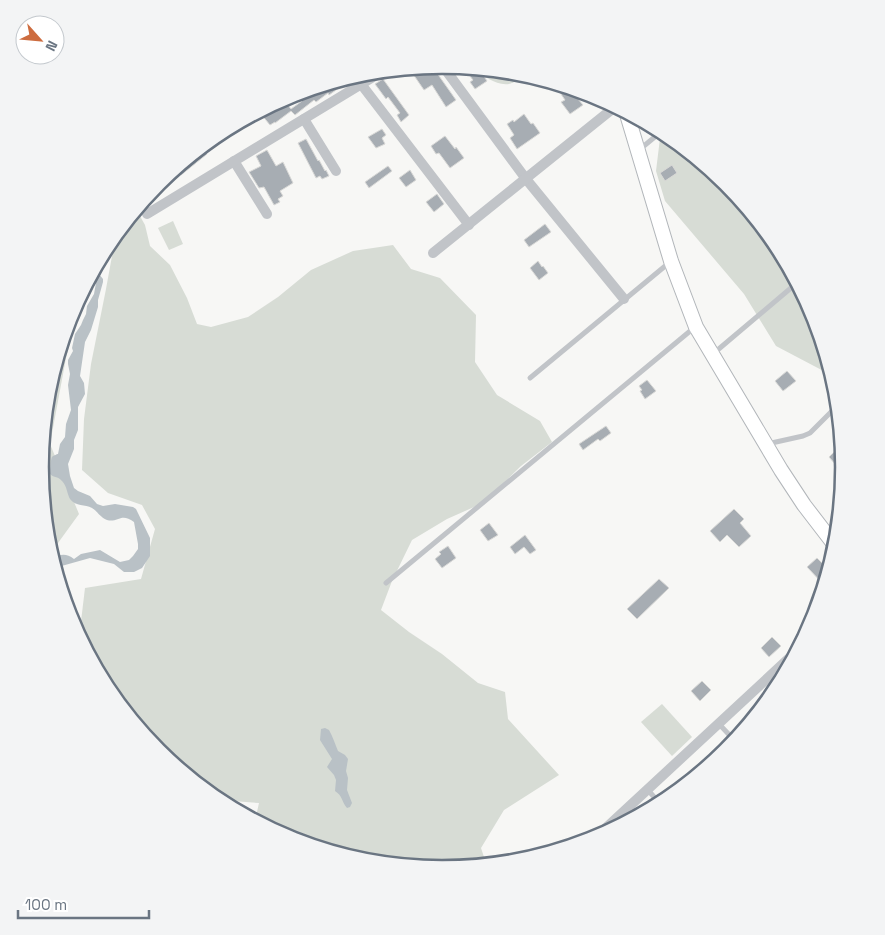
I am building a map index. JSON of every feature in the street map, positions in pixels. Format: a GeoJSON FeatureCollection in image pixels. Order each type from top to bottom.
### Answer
{"type":"FeatureCollection","features":[{"type":"Feature","properties":{"kind":"street"},"geometry":{"type":"LineString","coordinates":[[449,74],[526,179],[624,299]]}},
{"type":"Feature","properties":{"kind":"street"},"geometry":{"type":"LineString","coordinates":[[146,214],[366,81]]}},
{"type":"Feature","properties":{"kind":"street"},"geometry":{"type":"LineString","coordinates":[[361,84],[469,225]]}},
{"type":"Feature","properties":{"kind":"street"},"geometry":{"type":"LineString","coordinates":[[434,253],[610,111]]}},
{"type":"Feature","properties":{"kind":"street"},"geometry":{"type":"LineString","coordinates":[[304,118],[336,172]]}},
{"type":"Feature","properties":{"kind":"street"},"geometry":{"type":"LineString","coordinates":[[629,121],[671,261],[696,327],[804,505],[830,539]]}},
{"type":"Feature","properties":{"kind":"street"},"geometry":{"type":"LineString","coordinates":[[234,161],[267,214]]}},
{"type":"Feature","properties":{"kind":"street"},"geometry":{"type":"LineString","coordinates":[[611,823],[782,666]]}},
{"type":"Feature","properties":{"kind":"lane"},"geometry":{"type":"LineString","coordinates":[[638,151],[655,136]]}},
{"type":"Feature","properties":{"kind":"lane"},"geometry":{"type":"LineString","coordinates":[[530,378],[671,261]]}},
{"type":"Feature","properties":{"kind":"lane"},"geometry":{"type":"LineString","coordinates":[[712,355],[792,287]]}},
{"type":"Feature","properties":{"kind":"lane"},"geometry":{"type":"LineString","coordinates":[[386,583],[696,327]]}},
{"type":"Feature","properties":{"kind":"lane"},"geometry":{"type":"LineString","coordinates":[[766,444],[810,433],[832,411]]}},
{"type":"Feature","properties":{"kind":"lane"},"geometry":{"type":"LineString","coordinates":[[719,724],[730,736]]}},
{"type":"Feature","properties":{"kind":"lane"},"geometry":{"type":"LineString","coordinates":[[648,790],[655,798]]}},
{"type":"Feature","properties":{"kind":"shaded area"},"geometry":{"type":"Polygon","coordinates":[[[486,77],[516,81],[505,84],[492,81],[486,77]]]}},
{"type":"Feature","properties":{"kind":"shaded area"},"geometry":{"type":"Polygon","coordinates":[[[660,139],[702,171],[739,208],[770,249],[796,293],[815,341],[824,371],[776,346],[744,294],[665,201],[656,171],[660,139]]]}},
{"type":"Feature","properties":{"kind":"shaded area"},"geometry":{"type":"Polygon","coordinates":[[[140,216],[145,225],[150,246],[170,265],[187,298],[197,324],[211,327],[248,317],[278,297],[311,270],[353,251],[393,245],[411,269],[440,278],[476,315],[475,362],[497,395],[540,421],[552,442],[521,466],[483,503],[447,519],[412,540],[392,581],[381,610],[442,654],[478,683],[505,692],[508,719],[559,775],[504,810],[481,848],[485,859],[442,861],[391,858],[366,854],[316,840],[268,821],[257,814],[259,803],[234,801],[183,764],[146,727],[115,686],[89,642],[81,622],[85,588],[141,579],[155,529],[142,505],[108,493],[82,470],[84,419],[91,364],[113,253],[140,216]]]}},
{"type":"Feature","properties":{"kind":"shaded area"},"geometry":{"type":"Polygon","coordinates":[[[173,221],[183,244],[169,250],[158,228],[173,221]]]}},
{"type":"Feature","properties":{"kind":"shaded area"},"geometry":{"type":"Polygon","coordinates":[[[100,275],[103,282],[98,307],[85,342],[80,376],[84,383],[85,394],[78,407],[78,430],[74,440],[74,449],[68,464],[74,488],[90,496],[97,504],[103,506],[115,504],[136,509],[150,538],[150,556],[142,568],[134,572],[124,572],[114,564],[90,558],[61,566],[59,556],[66,555],[74,559],[81,554],[100,550],[120,562],[129,560],[138,549],[134,522],[126,518],[107,520],[92,508],[72,502],[62,481],[49,473],[52,457],[58,454],[60,444],[65,437],[66,424],[71,410],[68,360],[73,351],[75,334],[86,314],[87,306],[94,294],[100,275]]]}},
{"type":"Feature","properties":{"kind":"shaded area"},"geometry":{"type":"Polygon","coordinates":[[[71,337],[50,444],[79,514],[56,545],[50,493],[49,468],[50,442],[56,391],[71,337]]]}},
{"type":"Feature","properties":{"kind":"shaded area"},"geometry":{"type":"Polygon","coordinates":[[[662,704],[692,737],[672,756],[641,722],[662,704]]]}},
{"type":"Feature","properties":{"kind":"shaded area"},"geometry":{"type":"Polygon","coordinates":[[[321,729],[329,730],[338,751],[348,759],[346,771],[348,778],[347,790],[352,803],[347,808],[335,791],[336,780],[327,767],[332,759],[320,740],[321,729]]]}},
{"type":"Feature","properties":{"kind":"building"},"geometry":{"type":"Polygon","coordinates":[[[438,74],[456,100],[446,107],[432,85],[424,90],[414,75],[438,74]]]}},
{"type":"Feature","properties":{"kind":"building"},"geometry":{"type":"Polygon","coordinates":[[[469,75],[484,76],[487,81],[475,89],[470,82],[473,80],[469,75]]]}},
{"type":"Feature","properties":{"kind":"building"},"geometry":{"type":"Polygon","coordinates":[[[383,79],[409,115],[401,122],[397,115],[400,113],[375,84],[383,79]]]}},
{"type":"Feature","properties":{"kind":"building"},"geometry":{"type":"Polygon","coordinates":[[[339,88],[316,102],[314,100],[295,115],[291,111],[270,125],[263,117],[288,106],[291,109],[302,101],[339,88]]]}},
{"type":"Feature","properties":{"kind":"building"},"geometry":{"type":"Polygon","coordinates":[[[560,92],[579,99],[583,105],[570,114],[561,102],[565,100],[560,92]]]}},
{"type":"Feature","properties":{"kind":"building"},"geometry":{"type":"Polygon","coordinates":[[[524,114],[540,133],[517,149],[510,138],[514,135],[507,124],[513,120],[514,122],[524,114]]]}},
{"type":"Feature","properties":{"kind":"building"},"geometry":{"type":"Polygon","coordinates":[[[382,129],[386,135],[382,138],[385,144],[376,148],[368,137],[382,129]]]}},
{"type":"Feature","properties":{"kind":"building"},"geometry":{"type":"Polygon","coordinates":[[[445,136],[464,158],[450,168],[431,146],[445,136]]]}},
{"type":"Feature","properties":{"kind":"building"},"geometry":{"type":"Polygon","coordinates":[[[306,139],[329,176],[322,179],[320,176],[316,178],[298,143],[306,139]]]}},
{"type":"Feature","properties":{"kind":"building"},"geometry":{"type":"Polygon","coordinates":[[[267,150],[276,166],[283,162],[293,183],[280,191],[283,196],[278,199],[280,202],[274,205],[264,187],[259,188],[249,172],[261,166],[256,156],[267,150]]]}},
{"type":"Feature","properties":{"kind":"building"},"geometry":{"type":"Polygon","coordinates":[[[206,153],[207,154],[181,175],[183,171],[206,153]]]}},
{"type":"Feature","properties":{"kind":"building"},"geometry":{"type":"Polygon","coordinates":[[[672,165],[677,173],[665,181],[660,173],[672,165]]]}},
{"type":"Feature","properties":{"kind":"building"},"geometry":{"type":"Polygon","coordinates":[[[388,166],[392,171],[369,188],[365,182],[388,166]]]}},
{"type":"Feature","properties":{"kind":"building"},"geometry":{"type":"Polygon","coordinates":[[[410,170],[416,180],[406,187],[399,178],[410,170]]]}},
{"type":"Feature","properties":{"kind":"building"},"geometry":{"type":"Polygon","coordinates":[[[437,194],[444,204],[434,212],[426,202],[437,194]]]}},
{"type":"Feature","properties":{"kind":"building"},"geometry":{"type":"Polygon","coordinates":[[[545,224],[551,232],[529,247],[524,240],[545,224]]]}},
{"type":"Feature","properties":{"kind":"building"},"geometry":{"type":"Polygon","coordinates":[[[538,261],[548,273],[539,280],[530,268],[538,261]]]}},
{"type":"Feature","properties":{"kind":"building"},"geometry":{"type":"Polygon","coordinates":[[[787,371],[796,381],[783,391],[775,381],[787,371]]]}},
{"type":"Feature","properties":{"kind":"building"},"geometry":{"type":"Polygon","coordinates":[[[647,380],[656,391],[645,399],[639,386],[647,380]]]}},
{"type":"Feature","properties":{"kind":"building"},"geometry":{"type":"Polygon","coordinates":[[[606,426],[611,433],[600,441],[598,439],[583,450],[579,444],[606,426]]]}},
{"type":"Feature","properties":{"kind":"building"},"geometry":{"type":"Polygon","coordinates":[[[834,452],[835,453],[836,465],[829,457],[834,452]]]}},
{"type":"Feature","properties":{"kind":"building"},"geometry":{"type":"Polygon","coordinates":[[[734,509],[744,519],[740,523],[751,536],[739,547],[727,535],[720,542],[710,531],[734,509]]]}},
{"type":"Feature","properties":{"kind":"building"},"geometry":{"type":"Polygon","coordinates":[[[489,523],[498,535],[488,541],[480,530],[489,523]]]}},
{"type":"Feature","properties":{"kind":"building"},"geometry":{"type":"Polygon","coordinates":[[[525,535],[536,550],[530,554],[524,547],[515,554],[510,547],[525,535]]]}},
{"type":"Feature","properties":{"kind":"building"},"geometry":{"type":"Polygon","coordinates":[[[448,546],[456,558],[442,568],[435,559],[441,554],[439,552],[448,546]]]}},
{"type":"Feature","properties":{"kind":"building"},"geometry":{"type":"Polygon","coordinates":[[[817,558],[824,565],[819,580],[807,567],[817,558]]]}},
{"type":"Feature","properties":{"kind":"building"},"geometry":{"type":"Polygon","coordinates":[[[659,579],[669,588],[637,619],[627,609],[659,579]]]}},
{"type":"Feature","properties":{"kind":"building"},"geometry":{"type":"Polygon","coordinates":[[[772,637],[781,646],[769,657],[761,648],[772,637]]]}},
{"type":"Feature","properties":{"kind":"building"},"geometry":{"type":"Polygon","coordinates":[[[702,681],[711,690],[700,701],[691,691],[702,681]]]}}]}
